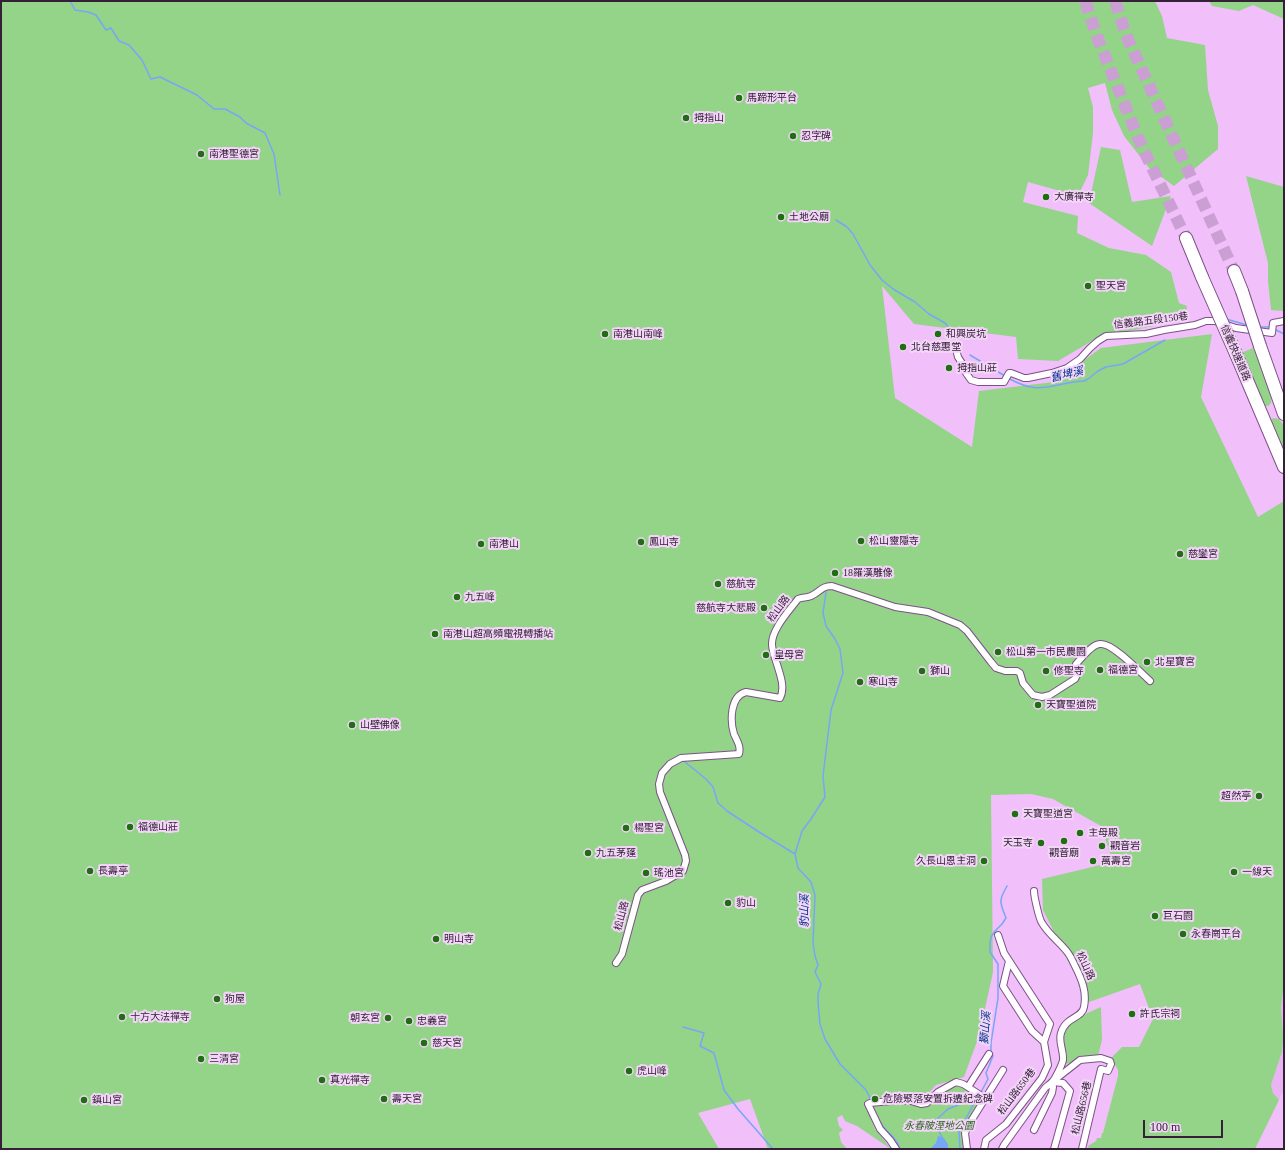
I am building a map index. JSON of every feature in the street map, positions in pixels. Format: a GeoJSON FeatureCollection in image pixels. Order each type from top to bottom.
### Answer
{"type":"FeatureCollection","features":[{"type":"Feature","properties":{"kind":"highway","name":"信義快速道路"},"geometry":{"type":"LineString","coordinates":[[1186,238],[1284,467]]}},
{"type":"Feature","properties":{"kind":"highway"},"geometry":{"type":"LineString","coordinates":[[1234,271],[1283,411],[1261,415]]}},
{"type":"Feature","properties":{"kind":"street","name":"信義路五段150巷"},"geometry":{"type":"LineString","coordinates":[[955,344],[958,357],[971,380],[978,382],[1004,382],[1009,373],[1028,378],[1067,368],[1080,359],[1090,348],[1106,336],[1146,334],[1195,326],[1206,321],[1215,321],[1240,329],[1272,333],[1273,323],[1284,321]]}},
{"type":"Feature","properties":{"kind":"street","name":"松山路"},"geometry":{"type":"LineString","coordinates":[[616,963],[622,954],[638,895],[642,890],[666,881],[683,872],[685,867],[685,855],[660,792],[659,784],[662,773],[670,764],[682,758],[739,754],[739,743],[734,735],[732,724],[735,700],[741,694],[746,692],[780,698],[782,692],[781,681],[772,644],[776,630],[798,599],[811,596],[826,586],[832,586],[895,607],[928,612],[960,625],[967,631],[996,668],[1005,671],[1017,671],[1020,674],[1023,683],[1034,695],[1042,697],[1050,695],[1075,679],[1078,673],[1076,664],[1094,645],[1100,643],[1108,645],[1118,652],[1150,681]]}},
{"type":"Feature","properties":{"kind":"street","name":"松山路"},"geometry":{"type":"LineString","coordinates":[[1002,1149],[1045,1088],[1059,1073],[1063,1060],[1060,1042],[1061,1033],[1065,1024],[1069,1020],[1081,1014],[1083,1011],[1086,994],[1082,981],[1069,954],[1047,931],[1040,921],[1034,891]]}},
{"type":"Feature","properties":{"kind":"street","name":"松山路650巷"},"geometry":{"type":"LineString","coordinates":[[984,1149],[986,1140],[1006,1124],[1042,1078],[1048,1066],[1044,1042],[1050,1024],[1004,953],[998,935]]}},
{"type":"Feature","properties":{"kind":"street"},"geometry":{"type":"LineString","coordinates":[[1009,961],[1003,986],[1032,1032],[1044,1042]]}},
{"type":"Feature","properties":{"kind":"street"},"geometry":{"type":"LineString","coordinates":[[968,1086],[989,1054]]}},
{"type":"Feature","properties":{"kind":"street","name":"松山路656巷"},"geometry":{"type":"LineString","coordinates":[[1059,1073],[1080,1060],[1101,1058],[1110,1061],[1111,1064],[1108,1071],[1101,1069],[1082,1149]]}},
{"type":"Feature","properties":{"kind":"street"},"geometry":{"type":"LineString","coordinates":[[967,1149],[965,1133],[973,1114],[1003,1070]]}},
{"type":"Feature","properties":{"kind":"street"},"geometry":{"type":"LineString","coordinates":[[1034,1130],[1052,1093],[1052,1082],[1063,1083],[1059,1073]]}},
{"type":"Feature","properties":{"kind":"street"},"geometry":{"type":"LineString","coordinates":[[896,1149],[880,1129],[868,1104],[872,1102],[901,1100],[921,1104],[927,1103],[938,1092],[956,1082],[960,1082],[968,1086],[985,1098]]}},
{"type":"Feature","properties":{"kind":"street","name":"松山路656巷"},"geometry":{"type":"LineString","coordinates":[[1054,1149],[1070,1091],[1063,1083]]}},
{"type":"Feature","properties":{"kind":"shaded area"},"geometry":{"type":"Polygon","coordinates":[[[1284,983],[1284,1092],[1281,1094],[1279,1100],[1273,1093],[1271,1085],[1282,1052],[1281,1008],[1284,983]]]}},
{"type":"Feature","properties":{"kind":"green space"},"geometry":{"type":"Polygon","coordinates":[[[1,1],[1155,1],[1162,16],[1167,38],[1205,45],[1208,90],[1218,126],[1218,149],[1174,186],[1149,168],[1124,136],[1112,110],[1105,83],[1088,88],[1093,107],[1093,133],[1088,175],[1078,196],[1028,182],[1023,202],[1078,216],[1077,233],[1109,248],[1146,255],[1171,272],[1179,303],[1187,306],[1185,319],[1097,338],[1058,361],[1018,359],[1016,337],[914,324],[882,286],[895,398],[972,447],[979,391],[1054,382],[1101,348],[1212,334],[1201,397],[1258,517],[1284,501],[1284,983],[1281,1008],[1283,1036],[1282,1052],[1271,1085],[1273,1093],[1279,1100],[1255,1149],[1088,1149],[1088,1146],[1096,1141],[1097,1138],[1101,1138],[1118,1076],[1118,1070],[1111,1058],[1122,1047],[1139,1047],[1153,1019],[1140,984],[1089,1002],[1043,910],[1042,879],[1113,862],[1101,826],[1053,799],[1031,794],[991,795],[993,972],[979,1036],[964,1077],[936,1085],[921,1101],[900,1091],[871,1101],[867,1107],[875,1129],[891,1149],[857,1126],[845,1121],[842,1115],[837,1118],[839,1126],[843,1130],[839,1133],[841,1142],[847,1149],[768,1149],[750,1099],[698,1113],[719,1149],[1,1149],[1,1]]]}},
{"type":"Feature","properties":{"kind":"green space"},"geometry":{"type":"Polygon","coordinates":[[[1209,1],[1284,1],[1284,19],[1253,5],[1239,11],[1212,6],[1209,1]]]}},
{"type":"Feature","properties":{"kind":"green space"},"geometry":{"type":"Polygon","coordinates":[[[1101,147],[1120,150],[1132,202],[1171,196],[1152,246],[1089,203],[1101,147]]]}},
{"type":"Feature","properties":{"kind":"green space"},"geometry":{"type":"Polygon","coordinates":[[[1246,176],[1284,187],[1284,311],[1271,310],[1268,263],[1246,176]]]}},
{"type":"Feature","properties":{"kind":"green space"},"geometry":{"type":"Polygon","coordinates":[[[1253,348],[1266,376],[1271,392],[1271,403],[1268,406],[1263,406],[1241,353],[1253,348]]]}},
{"type":"Feature","properties":{"kind":"green space"},"geometry":{"type":"Polygon","coordinates":[[[1273,418],[1279,419],[1284,426],[1284,459],[1270,421],[1273,418]]]}},
{"type":"Feature","properties":{"kind":"green space"},"geometry":{"type":"Polygon","coordinates":[[[1101,1007],[1102,1040],[1098,1056],[1081,1059],[1064,1065],[1063,1037],[1066,1029],[1074,1021],[1101,1007]]]}},
{"type":"Feature","properties":{"kind":"green space","name":"永春陂溼地公園"},"geometry":{"type":"Polygon","coordinates":[[[959,1085],[981,1099],[962,1132],[963,1149],[900,1149],[878,1120],[872,1107],[893,1101],[903,1101],[922,1107],[931,1105],[939,1093],[959,1085]]]}},
{"type":"Feature","properties":{"kind":"water"},"geometry":{"type":"Polygon","coordinates":[[[938,1136],[943,1137],[948,1144],[948,1149],[931,1149],[936,1143],[938,1136]]]}},
{"type":"Feature","properties":{"kind":"waterway"},"geometry":{"type":"LineString","coordinates":[[70,1],[75,10],[96,15],[106,30],[111,28],[119,41],[129,45],[142,60],[151,79],[160,77],[197,95],[214,109],[225,109],[240,117],[246,123],[265,133],[274,154],[280,195]]}},
{"type":"Feature","properties":{"kind":"waterway","name":"舊埤溪"},"geometry":{"type":"LineString","coordinates":[[836,220],[847,227],[853,234],[870,265],[882,280],[893,289],[915,302],[929,314],[945,323],[955,336]]}},
{"type":"Feature","properties":{"kind":"waterway","name":"舊埤溪"},"geometry":{"type":"LineString","coordinates":[[1226,319],[1247,325]]}},
{"type":"Feature","properties":{"kind":"waterway","name":"舊埤溪"},"geometry":{"type":"LineString","coordinates":[[1259,327],[1271,327]]}},
{"type":"Feature","properties":{"kind":"waterway","name":"舊埤溪"},"geometry":{"type":"LineString","coordinates":[[1274,329],[1284,334]]}},
{"type":"Feature","properties":{"kind":"waterway","name":"舊埤溪"},"geometry":{"type":"LineString","coordinates":[[1008,378],[1020,384],[1038,388],[1084,381],[1098,371],[1106,367],[1123,364],[1165,340]]}},
{"type":"Feature","properties":{"kind":"waterway","name":"舊埤溪"},"geometry":{"type":"LineString","coordinates":[[970,355],[1005,376]]}},
{"type":"Feature","properties":{"kind":"waterway","name":"豹山溪"},"geometry":{"type":"LineString","coordinates":[[826,592],[823,613],[826,626],[840,649],[843,673],[831,710],[823,776],[825,797],[802,831],[795,854],[798,868],[811,882],[815,895],[813,943],[818,965],[815,972],[821,984],[818,994],[820,1024],[825,1039],[840,1064],[866,1090],[871,1100]]}},
{"type":"Feature","properties":{"kind":"waterway"},"geometry":{"type":"LineString","coordinates":[[685,762],[706,779],[713,787],[718,803],[727,811],[795,854]]}},
{"type":"Feature","properties":{"kind":"waterway","name":"獅山溪"},"geometry":{"type":"LineString","coordinates":[[980,1094],[988,1079],[986,1073],[993,1056],[991,1051],[991,1043],[998,998],[998,964],[990,952],[990,943],[991,937],[1006,918],[1002,908],[1001,899],[1007,886]]}},
{"type":"Feature","properties":{"kind":"waterway"},"geometry":{"type":"LineString","coordinates":[[683,1027],[704,1033],[700,1046],[714,1053],[724,1090],[738,1109],[773,1149]]}},
{"type":"Feature","properties":{"kind":"waterway","name":"獅山溪"},"geometry":{"type":"LineString","coordinates":[[942,1138],[935,1121],[948,1109],[978,1097]]}},
{"type":"Feature","properties":{"kind":"waterway"},"geometry":{"type":"LineString","coordinates":[[960,1149],[959,1131],[977,1098]]}},
{"type":"Feature","properties":{"kind":"waterway","name":"豹山溪"},"geometry":{"type":"LineString","coordinates":[[872,1104],[880,1122],[898,1143],[900,1149]]}},
{"type":"Feature","properties":{"kind":"tunnel"},"geometry":{"type":"LineString","coordinates":[[1085,1],[1098,39],[1142,147],[1186,238]]}},
{"type":"Feature","properties":{"kind":"tunnel"},"geometry":{"type":"LineString","coordinates":[[1115,1],[1126,35],[1234,271]]}},
{"type":"Feature","properties":{"kind":"place","name":"馬蹄形平台"},"geometry":{"type":"Point","coordinates":[739,98]}},
{"type":"Feature","properties":{"kind":"place","name":"拇指山"},"geometry":{"type":"Point","coordinates":[686,118]}},
{"type":"Feature","properties":{"kind":"place","name":"忍字碑"},"geometry":{"type":"Point","coordinates":[793,136]}},
{"type":"Feature","properties":{"kind":"place","name":"南港聖德宮"},"geometry":{"type":"Point","coordinates":[201,154]}},
{"type":"Feature","properties":{"kind":"place","name":"大廣禪寺"},"geometry":{"type":"Point","coordinates":[1046,197]}},
{"type":"Feature","properties":{"kind":"place","name":"土地公廟"},"geometry":{"type":"Point","coordinates":[781,217]}},
{"type":"Feature","properties":{"kind":"place","name":"聖天宮"},"geometry":{"type":"Point","coordinates":[1088,286]}},
{"type":"Feature","properties":{"kind":"place","name":"南港山南峰"},"geometry":{"type":"Point","coordinates":[605,334]}},
{"type":"Feature","properties":{"kind":"place","name":"和興炭坑"},"geometry":{"type":"Point","coordinates":[938,334]}},
{"type":"Feature","properties":{"kind":"place","name":"北台慈惠堂"},"geometry":{"type":"Point","coordinates":[903,347]}},
{"type":"Feature","properties":{"kind":"place","name":"拇指山莊"},"geometry":{"type":"Point","coordinates":[949,368]}},
{"type":"Feature","properties":{"kind":"place","name":"松山靈隱寺"},"geometry":{"type":"Point","coordinates":[861,541]}},
{"type":"Feature","properties":{"kind":"place","name":"鳳山寺"},"geometry":{"type":"Point","coordinates":[641,542]}},
{"type":"Feature","properties":{"kind":"place","name":"南港山"},"geometry":{"type":"Point","coordinates":[481,544]}},
{"type":"Feature","properties":{"kind":"place","name":"慈鑾宮"},"geometry":{"type":"Point","coordinates":[1180,554]}},
{"type":"Feature","properties":{"kind":"place","name":"18羅漢雕像"},"geometry":{"type":"Point","coordinates":[835,573]}},
{"type":"Feature","properties":{"kind":"place","name":"慈航寺"},"geometry":{"type":"Point","coordinates":[718,584]}},
{"type":"Feature","properties":{"kind":"place","name":"九五峰"},"geometry":{"type":"Point","coordinates":[457,597]}},
{"type":"Feature","properties":{"kind":"place","name":"慈航寺大悲殿"},"geometry":{"type":"Point","coordinates":[764,608]}},
{"type":"Feature","properties":{"kind":"place","name":"南港山超高頻電視轉播站"},"geometry":{"type":"Point","coordinates":[435,634]}},
{"type":"Feature","properties":{"kind":"place","name":"松山第一市民農園"},"geometry":{"type":"Point","coordinates":[998,652]}},
{"type":"Feature","properties":{"kind":"place","name":"皇母宮"},"geometry":{"type":"Point","coordinates":[766,655]}},
{"type":"Feature","properties":{"kind":"place","name":"北星寶宮"},"geometry":{"type":"Point","coordinates":[1147,662]}},
{"type":"Feature","properties":{"kind":"place","name":"福德宮"},"geometry":{"type":"Point","coordinates":[1100,670]}},
{"type":"Feature","properties":{"kind":"place","name":"獅山"},"geometry":{"type":"Point","coordinates":[922,671]}},
{"type":"Feature","properties":{"kind":"place","name":"修聖寺"},"geometry":{"type":"Point","coordinates":[1046,671]}},
{"type":"Feature","properties":{"kind":"place","name":"寒山寺"},"geometry":{"type":"Point","coordinates":[860,682]}},
{"type":"Feature","properties":{"kind":"place","name":"天寶聖道院"},"geometry":{"type":"Point","coordinates":[1038,705]}},
{"type":"Feature","properties":{"kind":"place","name":"山壁佛像"},"geometry":{"type":"Point","coordinates":[352,725]}},
{"type":"Feature","properties":{"kind":"place","name":"超然亭"},"geometry":{"type":"Point","coordinates":[1259,796]}},
{"type":"Feature","properties":{"kind":"place","name":"天寶聖道宮"},"geometry":{"type":"Point","coordinates":[1015,814]}},
{"type":"Feature","properties":{"kind":"place","name":"福德山莊"},"geometry":{"type":"Point","coordinates":[130,827]}},
{"type":"Feature","properties":{"kind":"place","name":"楊聖宮"},"geometry":{"type":"Point","coordinates":[626,828]}},
{"type":"Feature","properties":{"kind":"place","name":"主母殿"},"geometry":{"type":"Point","coordinates":[1080,833]}},
{"type":"Feature","properties":{"kind":"place","name":"觀音廟"},"geometry":{"type":"Point","coordinates":[1064,841]}},
{"type":"Feature","properties":{"kind":"place","name":"天玉寺"},"geometry":{"type":"Point","coordinates":[1041,843]}},
{"type":"Feature","properties":{"kind":"place","name":"觀音岩"},"geometry":{"type":"Point","coordinates":[1102,846]}},
{"type":"Feature","properties":{"kind":"place","name":"九五茅蓬"},"geometry":{"type":"Point","coordinates":[588,853]}},
{"type":"Feature","properties":{"kind":"place","name":"久長山恩主洞"},"geometry":{"type":"Point","coordinates":[984,861]}},
{"type":"Feature","properties":{"kind":"place","name":"萬壽宮"},"geometry":{"type":"Point","coordinates":[1093,861]}},
{"type":"Feature","properties":{"kind":"place","name":"長壽亭"},"geometry":{"type":"Point","coordinates":[90,871]}},
{"type":"Feature","properties":{"kind":"place","name":"一線天"},"geometry":{"type":"Point","coordinates":[1234,872]}},
{"type":"Feature","properties":{"kind":"place","name":"瑤池宮"},"geometry":{"type":"Point","coordinates":[646,873]}},
{"type":"Feature","properties":{"kind":"place","name":"豹山"},"geometry":{"type":"Point","coordinates":[728,903]}},
{"type":"Feature","properties":{"kind":"place","name":"巨石園"},"geometry":{"type":"Point","coordinates":[1155,916]}},
{"type":"Feature","properties":{"kind":"place","name":"永春崗平台"},"geometry":{"type":"Point","coordinates":[1183,934]}},
{"type":"Feature","properties":{"kind":"place","name":"明山寺"},"geometry":{"type":"Point","coordinates":[436,939]}},
{"type":"Feature","properties":{"kind":"place","name":"狗屋"},"geometry":{"type":"Point","coordinates":[217,999]}},
{"type":"Feature","properties":{"kind":"place","name":"許氏宗祠"},"geometry":{"type":"Point","coordinates":[1132,1014]}},
{"type":"Feature","properties":{"kind":"place","name":"十方大法禪寺"},"geometry":{"type":"Point","coordinates":[122,1017]}},
{"type":"Feature","properties":{"kind":"place","name":"朝玄宮"},"geometry":{"type":"Point","coordinates":[388,1018]}},
{"type":"Feature","properties":{"kind":"place","name":"忠義宮"},"geometry":{"type":"Point","coordinates":[409,1021]}},
{"type":"Feature","properties":{"kind":"place","name":"慈天宮"},"geometry":{"type":"Point","coordinates":[424,1043]}},
{"type":"Feature","properties":{"kind":"place","name":"三清宮"},"geometry":{"type":"Point","coordinates":[201,1059]}},
{"type":"Feature","properties":{"kind":"place","name":"虎山峰"},"geometry":{"type":"Point","coordinates":[629,1071]}},
{"type":"Feature","properties":{"kind":"place","name":"真光禪寺"},"geometry":{"type":"Point","coordinates":[322,1080]}},
{"type":"Feature","properties":{"kind":"place","name":"壽天宮"},"geometry":{"type":"Point","coordinates":[384,1099]}},
{"type":"Feature","properties":{"kind":"place","name":"危險聚落安置拆遷紀念碑"},"geometry":{"type":"Point","coordinates":[875,1099]}},
{"type":"Feature","properties":{"kind":"place","name":"鎮山宮"},"geometry":{"type":"Point","coordinates":[84,1100]}}]}
